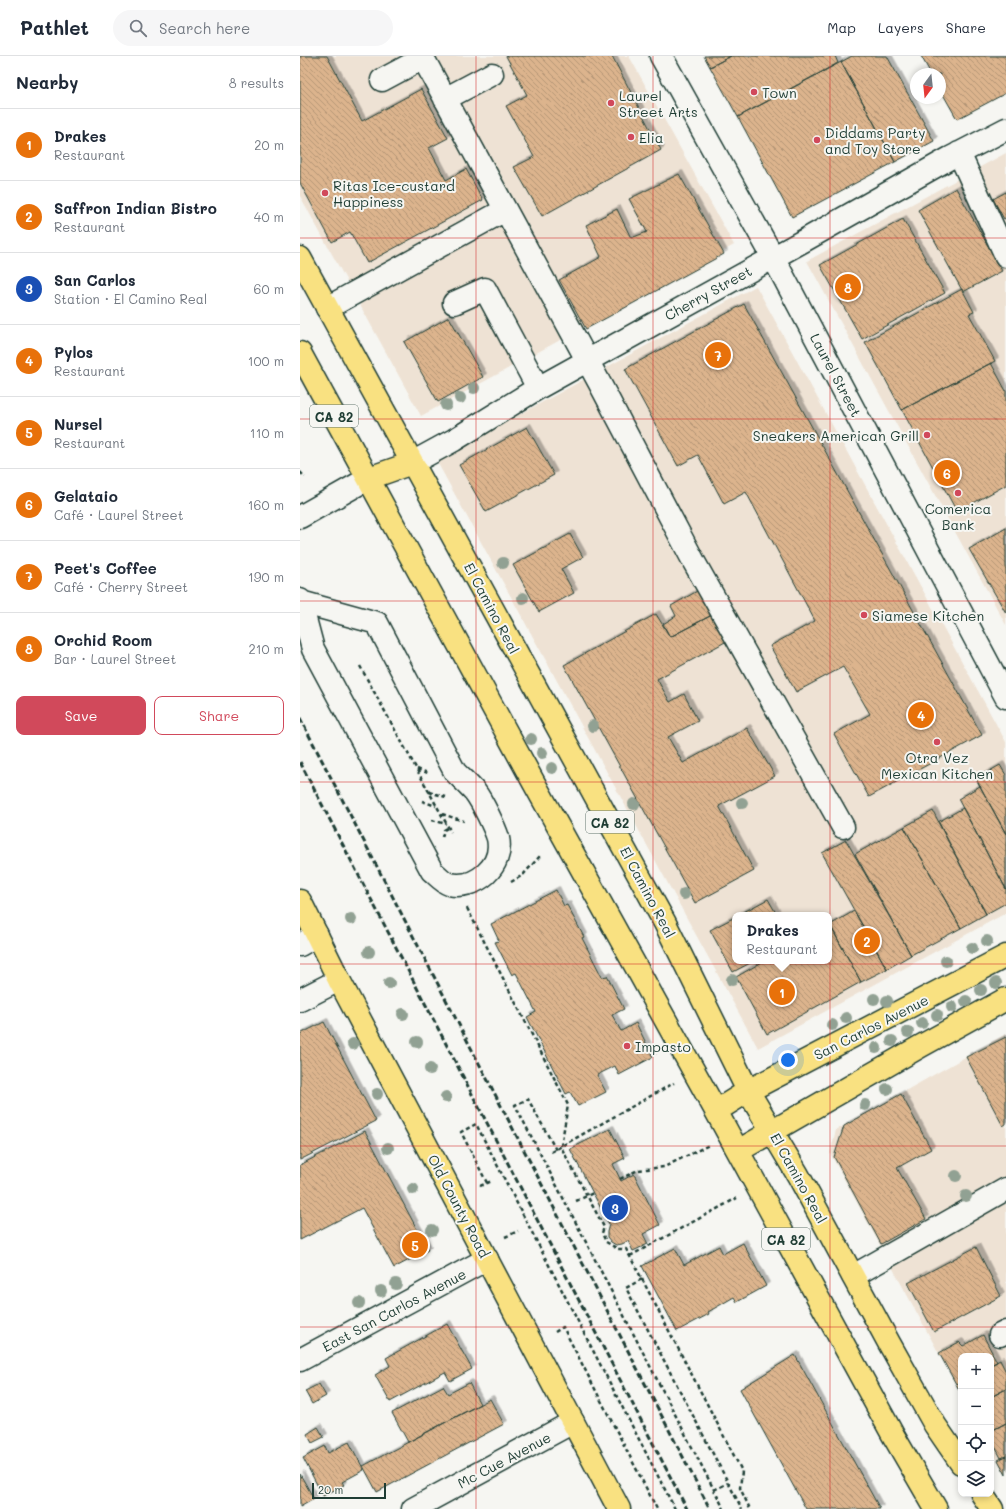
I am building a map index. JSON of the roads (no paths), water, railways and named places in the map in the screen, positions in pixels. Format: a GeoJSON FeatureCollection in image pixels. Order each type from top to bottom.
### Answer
{"type":"FeatureCollection","features":[{"type":"Feature","properties":{"kind":"main road","name":"El Camino Real"},"geometry":{"type":"LineString","coordinates":[[300,258],[666,923],[748,1090],[773,1130],[935,1425],[960,1461]]}},
{"type":"Feature","properties":{"kind":"main road","name":"CA 82"},"geometry":{"type":"LineString","coordinates":[[300,353],[534,783],[716,1111],[893,1435],[936,1509]]}},
{"type":"Feature","properties":{"kind":"main road"},"geometry":{"type":"LineString","coordinates":[[368,478],[412,463]]}},
{"type":"Feature","properties":{"kind":"main road","name":"Old County Road"},"geometry":{"type":"LineString","coordinates":[[300,901],[308,940],[339,980],[619,1509]]}},
{"type":"Feature","properties":{"kind":"main road","name":"San Carlos Avenue"},"geometry":{"type":"LineString","coordinates":[[716,1111],[748,1090],[1006,956]]}},
{"type":"Feature","properties":{"kind":"main road"},"geometry":{"type":"LineString","coordinates":[[738,1151],[1006,999]]}},
{"type":"Feature","properties":{"kind":"main road"},"geometry":{"type":"LineString","coordinates":[[984,1497],[992,1509]]}},
{"type":"Feature","properties":{"kind":"street","name":"Laurel Street"},"geometry":{"type":"LineString","coordinates":[[661,56],[773,257],[1006,697]]}},
{"type":"Feature","properties":{"kind":"street"},"geometry":{"type":"LineString","coordinates":[[382,80],[422,57],[506,210],[694,562],[843,827]]}},
{"type":"Feature","properties":{"kind":"street"},"geometry":{"type":"LineString","coordinates":[[445,99],[492,74]]}},
{"type":"Feature","properties":{"kind":"street","name":"Cherry Street"},"geometry":{"type":"LineString","coordinates":[[412,463],[454,440],[538,388],[1006,129]]}},
{"type":"Feature","properties":{"kind":"street"},"geometry":{"type":"LineString","coordinates":[[959,154],[1006,256]]}},
{"type":"Feature","properties":{"kind":"street"},"geometry":{"type":"LineString","coordinates":[[327,308],[506,210]]}},
{"type":"Feature","properties":{"kind":"street"},"geometry":{"type":"LineString","coordinates":[[454,303],[485,289],[538,388]]}},
{"type":"Feature","properties":{"kind":"street"},"geometry":{"type":"LineString","coordinates":[[300,517],[368,478]]}},
{"type":"Feature","properties":{"kind":"street"},"geometry":{"type":"LineString","coordinates":[[301,601],[377,623],[455,772],[475,792],[490,819],[498,839],[498,857],[488,874],[468,884],[448,884],[432,871],[313,649],[301,601]]}},
{"type":"Feature","properties":{"kind":"street"},"geometry":{"type":"LineString","coordinates":[[300,1000],[339,980]]}},
{"type":"Feature","properties":{"kind":"street"},"geometry":{"type":"LineString","coordinates":[[853,1276],[1006,1189]]}},
{"type":"Feature","properties":{"kind":"street","name":"East San Carlos Avenue"},"geometry":{"type":"LineString","coordinates":[[300,1360],[487,1259]]}},
{"type":"Feature","properties":{"kind":"street","name":"Mc Cue Avenue"},"geometry":{"type":"LineString","coordinates":[[413,1509],[573,1422]]}},
{"type":"Feature","properties":{"kind":"railway"},"geometry":{"type":"LineString","coordinates":[[300,718],[710,1509]]}},
{"type":"Feature","properties":{"kind":"railway"},"geometry":{"type":"LineString","coordinates":[[300,762],[687,1509]]}},
{"type":"Feature","properties":{"kind":"place","name":"Town"},"geometry":{"type":"Point","coordinates":[754,92]}},
{"type":"Feature","properties":{"kind":"place","name":"Laurel Street Arts"},"geometry":{"type":"Point","coordinates":[611,103]}},
{"type":"Feature","properties":{"kind":"place","name":"Elia"},"geometry":{"type":"Point","coordinates":[631,137]}},
{"type":"Feature","properties":{"kind":"place","name":"Diddams Party and Toy Store"},"geometry":{"type":"Point","coordinates":[817,140]}},
{"type":"Feature","properties":{"kind":"place","name":"Ritas Ice-custard Happiness"},"geometry":{"type":"Point","coordinates":[325,193]}},
{"type":"Feature","properties":{"kind":"place","name":"Orchid Room"},"geometry":{"type":"Point","coordinates":[848,287]}},
{"type":"Feature","properties":{"kind":"place","name":"Peet's Coffee"},"geometry":{"type":"Point","coordinates":[718,355]}},
{"type":"Feature","properties":{"kind":"place","name":"Sneakers American Grill"},"geometry":{"type":"Point","coordinates":[927,435]}},
{"type":"Feature","properties":{"kind":"place","name":"Gelataio"},"geometry":{"type":"Point","coordinates":[947,473]}},
{"type":"Feature","properties":{"kind":"place","name":"Comerica Bank"},"geometry":{"type":"Point","coordinates":[958,493]}},
{"type":"Feature","properties":{"kind":"place","name":"Siamese Kitchen"},"geometry":{"type":"Point","coordinates":[864,615]}},
{"type":"Feature","properties":{"kind":"place","name":"Pylos"},"geometry":{"type":"Point","coordinates":[921,715]}},
{"type":"Feature","properties":{"kind":"place","name":"Otra Vez Mexican Kitchen"},"geometry":{"type":"Point","coordinates":[937,742]}},
{"type":"Feature","properties":{"kind":"place","name":"Saffron Indian Bistro"},"geometry":{"type":"Point","coordinates":[867,941]}},
{"type":"Feature","properties":{"kind":"place","name":"Drakes"},"geometry":{"type":"Point","coordinates":[782,992]}},
{"type":"Feature","properties":{"kind":"place","name":"Impasto"},"geometry":{"type":"Point","coordinates":[627,1046]}},
{"type":"Feature","properties":{"kind":"place","name":"San Carlos"},"geometry":{"type":"Point","coordinates":[615,1208]}},
{"type":"Feature","properties":{"kind":"place","name":"Nursel"},"geometry":{"type":"Point","coordinates":[415,1245]}}]}
